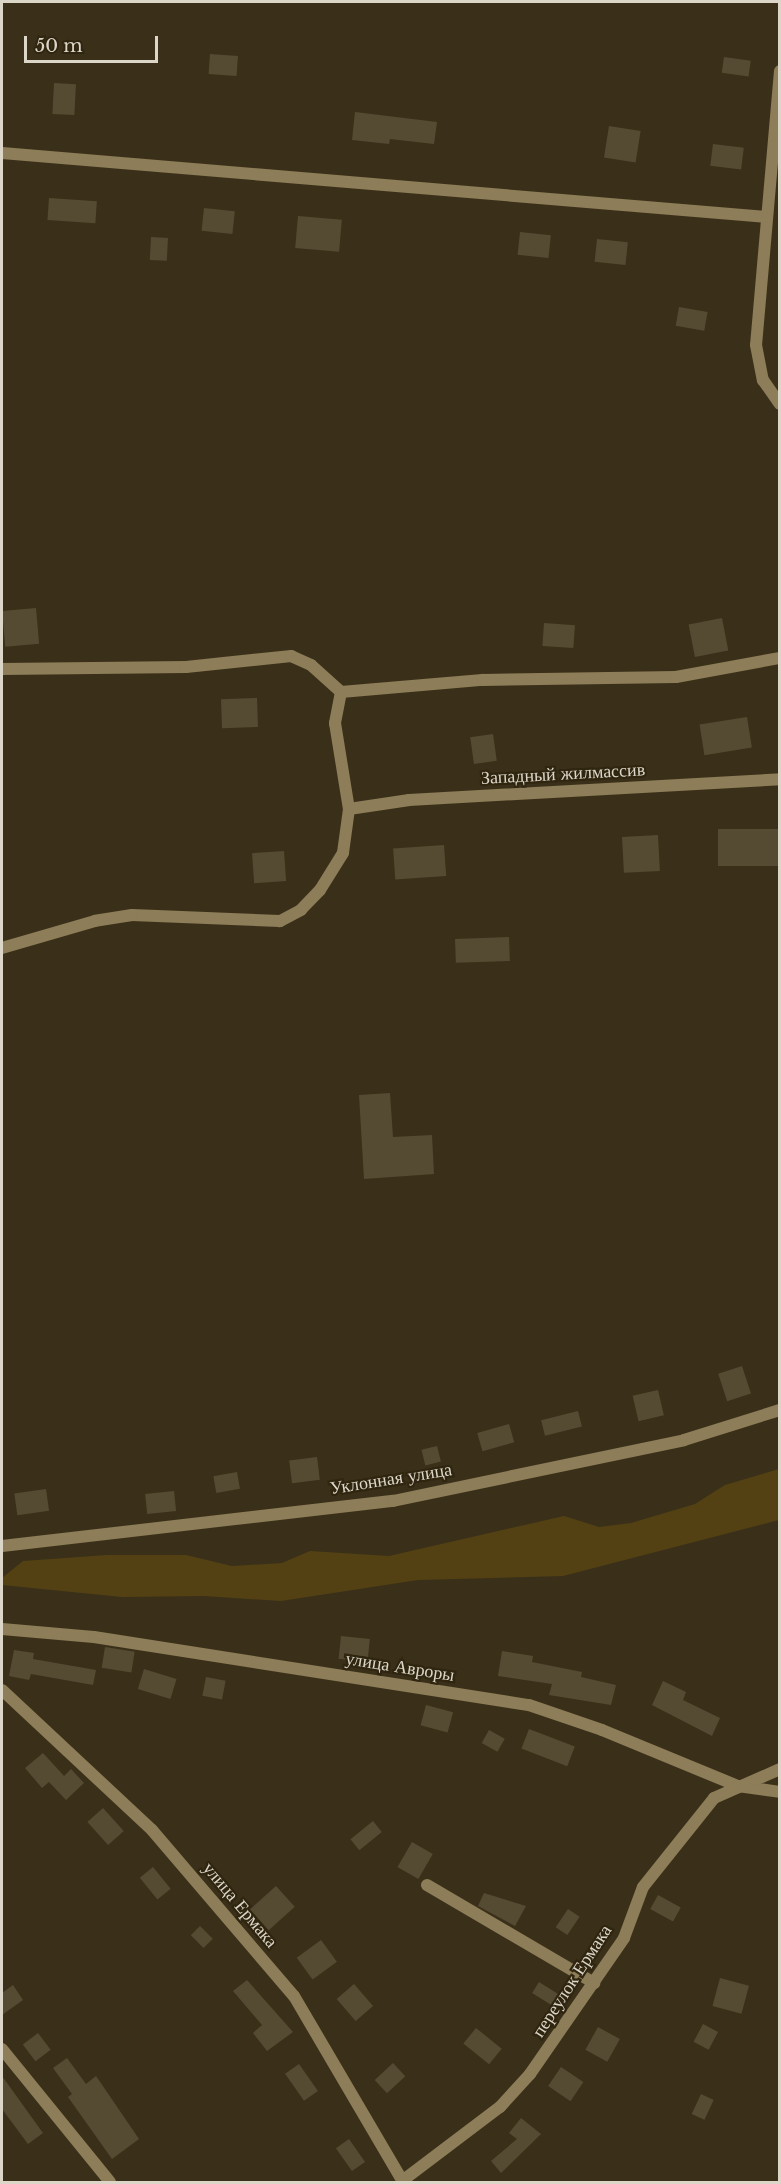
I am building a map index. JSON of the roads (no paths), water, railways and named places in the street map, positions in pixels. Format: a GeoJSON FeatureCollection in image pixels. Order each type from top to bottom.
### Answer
{"type":"FeatureCollection","features":[{"type":"Feature","properties":{"kind":"street"},"geometry":{"type":"LineString","coordinates":[[780,70],[765,217],[756,345],[763,380],[780,404]]}},
{"type":"Feature","properties":{"kind":"street"},"geometry":{"type":"LineString","coordinates":[[2,153],[765,217]]}},
{"type":"Feature","properties":{"kind":"street"},"geometry":{"type":"LineString","coordinates":[[2,669],[186,667],[291,656],[311,665],[341,692],[482,680],[676,677],[780,658]]}},
{"type":"Feature","properties":{"kind":"street"},"geometry":{"type":"LineString","coordinates":[[2,948],[95,921],[132,915],[280,921],[301,910],[320,890],[343,853],[349,809],[335,723],[341,692]]}},
{"type":"Feature","properties":{"kind":"street","name":"Западный жилмассив"},"geometry":{"type":"LineString","coordinates":[[349,809],[409,800],[780,779]]}},
{"type":"Feature","properties":{"kind":"street","name":"Уклонная улица"},"geometry":{"type":"LineString","coordinates":[[2,1546],[393,1501],[684,1440],[780,1410]]}},
{"type":"Feature","properties":{"kind":"street","name":"улица Авроры"},"geometry":{"type":"LineString","coordinates":[[2,1629],[94,1637],[529,1705],[602,1730],[738,1786],[780,1792]]}},
{"type":"Feature","properties":{"kind":"street","name":"улица Ермака"},"geometry":{"type":"LineString","coordinates":[[2,1690],[152,1830],[294,1996],[403,2182]]}},
{"type":"Feature","properties":{"kind":"street","name":"переулок Ермака"},"geometry":{"type":"LineString","coordinates":[[403,2182],[500,2107],[530,2074],[624,1938],[643,1887],[714,1798],[780,1769]]}},
{"type":"Feature","properties":{"kind":"street"},"geometry":{"type":"LineString","coordinates":[[427,1885],[594,1983]]}},
{"type":"Feature","properties":{"kind":"street"},"geometry":{"type":"LineString","coordinates":[[2,2049],[6,2064],[110,2182]]}}]}
